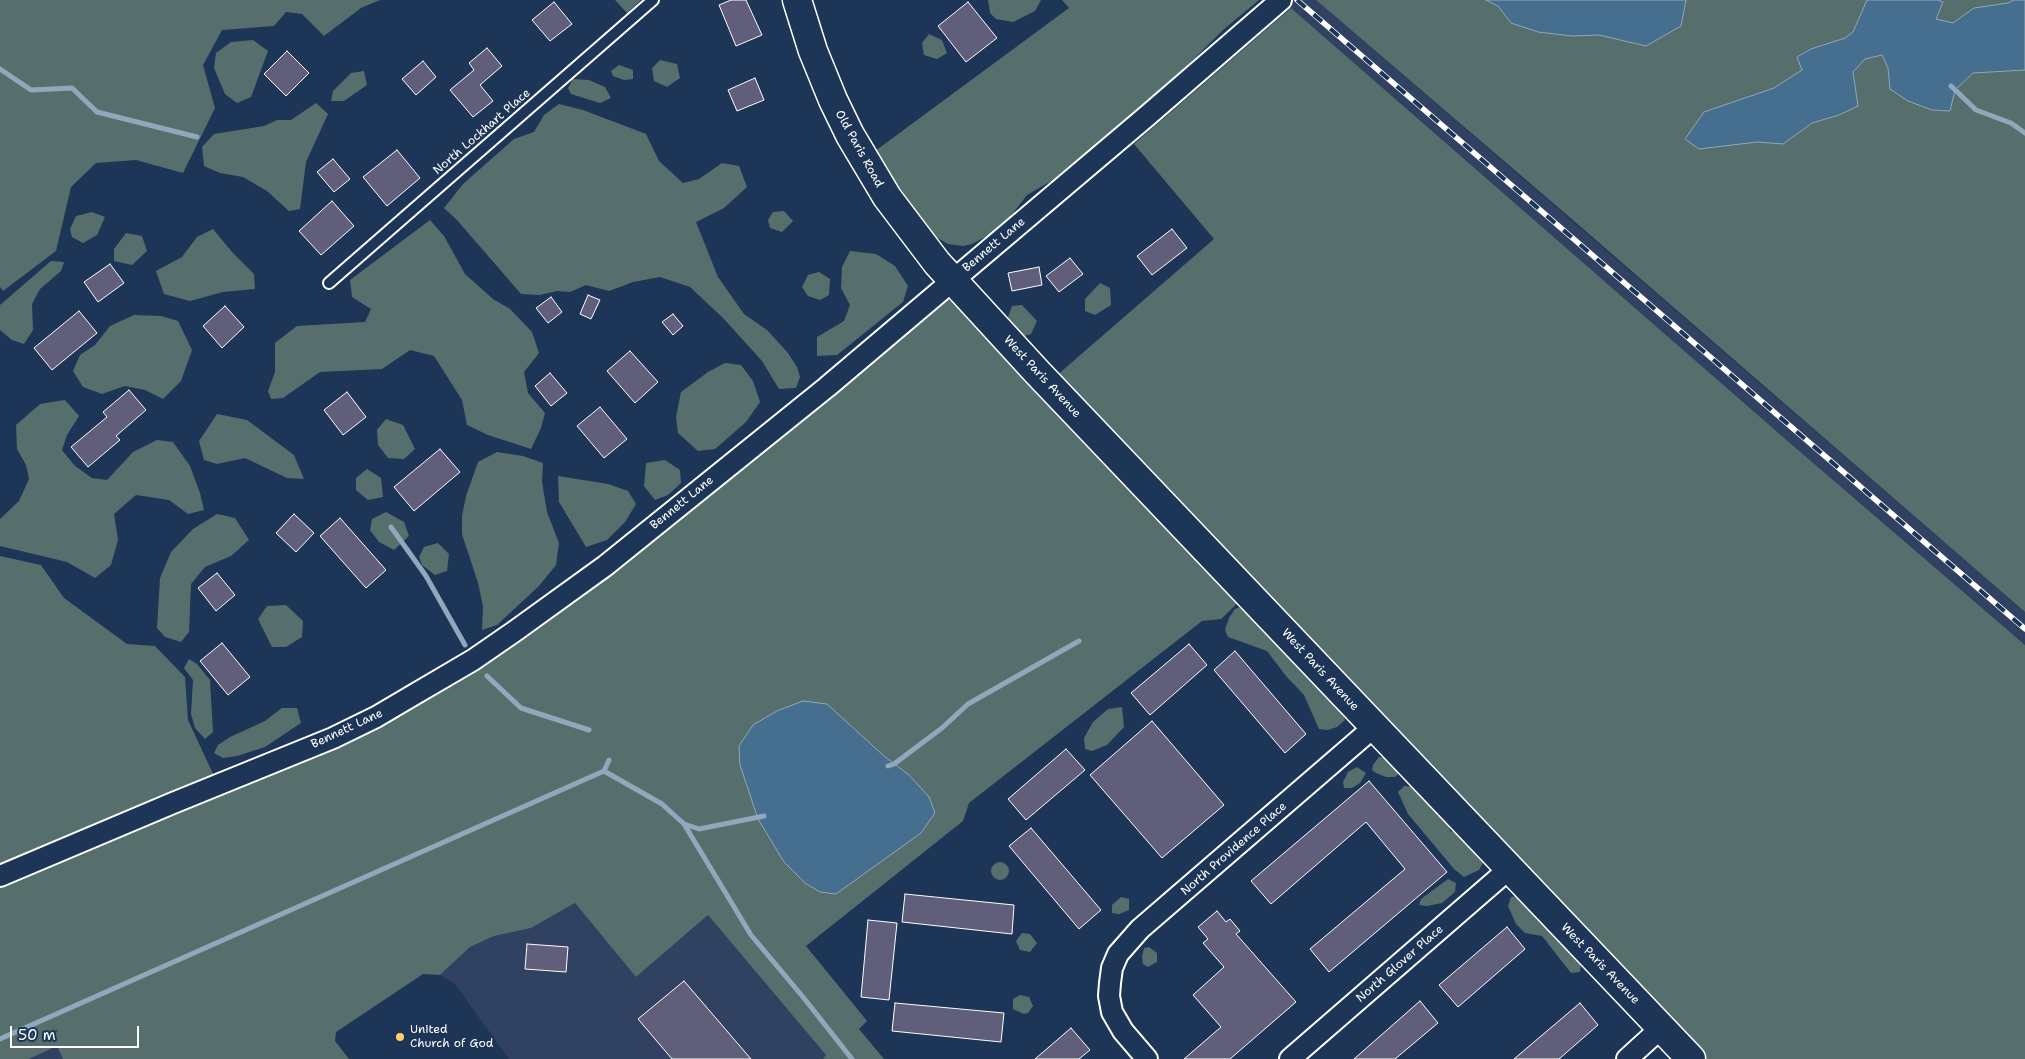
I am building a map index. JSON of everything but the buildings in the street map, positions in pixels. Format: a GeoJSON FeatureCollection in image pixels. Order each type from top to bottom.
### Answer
{"type":"FeatureCollection","features":[{"type":"Feature","properties":{"kind":"main road","name":"Old Paris Road"},"geometry":{"type":"LineString","coordinates":[[797,0],[824,79],[867,166],[913,233],[952,280]]}},
{"type":"Feature","properties":{"kind":"main road","name":"West Paris Avenue"},"geometry":{"type":"LineString","coordinates":[[952,280],[1031,366],[1691,1059]]}},
{"type":"Feature","properties":{"kind":"street","name":"Bennett Lane"},"geometry":{"type":"LineString","coordinates":[[0,876],[181,799],[333,738],[376,717],[473,660],[605,566],[827,387],[1281,0]]}},
{"type":"Feature","properties":{"kind":"street","name":"North Providence Place"},"geometry":{"type":"LineString","coordinates":[[1147,1059],[1123,1031],[1112,1012],[1109,996],[1110,983],[1112,968],[1118,954],[1140,929],[1374,727]]}},
{"type":"Feature","properties":{"kind":"street","name":"North Glover Place"},"geometry":{"type":"LineString","coordinates":[[1290,1059],[1510,869]]}},
{"type":"Feature","properties":{"kind":"street"},"geometry":{"type":"LineString","coordinates":[[1627,1059],[1661,1028]]}},
{"type":"Feature","properties":{"kind":"lane","name":"North Lockhart Place"},"geometry":{"type":"LineString","coordinates":[[329,283],[652,0]]}},
{"type":"Feature","properties":{"kind":"shaded area"},"geometry":{"type":"Polygon","coordinates":[[[1282,0],[1316,0],[2025,612],[2025,645],[1783,437],[1282,0]]]}},
{"type":"Feature","properties":{"kind":"shaded area"},"geometry":{"type":"Polygon","coordinates":[[[1486,0],[1686,0],[1681,26],[1646,46],[1599,35],[1572,36],[1538,32],[1511,23],[1498,6],[1486,0]]]}},
{"type":"Feature","properties":{"kind":"shaded area"},"geometry":{"type":"Polygon","coordinates":[[[1867,0],[1937,0],[1943,2],[1936,19],[1953,23],[1974,8],[2008,3],[2014,0],[2025,0],[2025,70],[1973,73],[1955,90],[1950,111],[1932,110],[1908,101],[1890,89],[1888,68],[1882,55],[1865,59],[1853,72],[1858,106],[1839,115],[1812,123],[1783,144],[1757,142],[1699,149],[1685,139],[1704,112],[1774,88],[1802,70],[1797,57],[1811,49],[1845,38],[1853,32],[1867,0]]]}},
{"type":"Feature","properties":{"kind":"shaded area"},"geometry":{"type":"Polygon","coordinates":[[[803,701],[827,704],[884,756],[909,775],[929,797],[935,813],[921,833],[836,894],[820,892],[805,883],[784,862],[758,819],[740,765],[739,746],[753,725],[777,711],[803,701]]]}},
{"type":"Feature","properties":{"kind":"shaded area"},"geometry":{"type":"Polygon","coordinates":[[[575,903],[636,977],[708,915],[827,1056],[823,1059],[509,1059],[455,984],[440,975],[470,947],[494,936],[531,928],[575,903]]]}},
{"type":"Feature","properties":{"kind":"shaded area"},"geometry":{"type":"Polygon","coordinates":[[[57,1046],[63,1059],[29,1059],[57,1046]]]}},
{"type":"Feature","properties":{"kind":"green space"},"geometry":{"type":"Polygon","coordinates":[[[0,0],[380,0],[361,8],[324,36],[302,14],[286,12],[274,26],[222,30],[203,65],[215,108],[183,173],[136,160],[96,163],[71,187],[56,251],[3,291],[0,287],[0,0]]]}},
{"type":"Feature","properties":{"kind":"green space"},"geometry":{"type":"Polygon","coordinates":[[[615,0],[641,0],[627,13],[615,0]]]}},
{"type":"Feature","properties":{"kind":"green space"},"geometry":{"type":"Polygon","coordinates":[[[988,0],[1041,0],[1035,11],[1013,22],[996,19],[990,13],[988,0]]]}},
{"type":"Feature","properties":{"kind":"green space"},"geometry":{"type":"Polygon","coordinates":[[[1062,0],[1259,0],[1223,30],[1183,70],[1065,173],[1027,195],[1009,218],[994,232],[972,244],[963,246],[948,244],[918,224],[871,154],[1069,8],[1062,0]]]}},
{"type":"Feature","properties":{"kind":"green space"},"geometry":{"type":"Polygon","coordinates":[[[1316,0],[2025,0],[2025,612],[1567,215],[1316,0]]]}},
{"type":"Feature","properties":{"kind":"green space"},"geometry":{"type":"Polygon","coordinates":[[[1291,8],[1783,437],[2025,645],[2025,1059],[1705,1059],[1055,377],[1214,239],[1134,144],[1291,8]]]}},
{"type":"Feature","properties":{"kind":"green space"},"geometry":{"type":"Polygon","coordinates":[[[929,34],[942,40],[947,53],[937,59],[924,55],[922,43],[929,34]]]}},
{"type":"Feature","properties":{"kind":"green space"},"geometry":{"type":"Polygon","coordinates":[[[253,40],[268,51],[251,97],[237,103],[225,94],[214,68],[216,53],[231,42],[253,40]]]}},
{"type":"Feature","properties":{"kind":"green space"},"geometry":{"type":"Polygon","coordinates":[[[660,60],[677,64],[680,78],[667,87],[654,81],[652,68],[660,60]]]}},
{"type":"Feature","properties":{"kind":"green space"},"geometry":{"type":"Polygon","coordinates":[[[619,65],[633,70],[633,79],[624,80],[613,76],[611,71],[619,65]]]}},
{"type":"Feature","properties":{"kind":"green space"},"geometry":{"type":"Polygon","coordinates":[[[364,71],[367,85],[344,101],[331,101],[333,91],[351,73],[364,71]]]}},
{"type":"Feature","properties":{"kind":"green space"},"geometry":{"type":"Polygon","coordinates":[[[573,79],[589,80],[605,87],[611,98],[600,103],[571,94],[568,88],[573,79]]]}},
{"type":"Feature","properties":{"kind":"green space"},"geometry":{"type":"Polygon","coordinates":[[[316,103],[328,114],[306,162],[300,209],[289,211],[267,191],[243,177],[220,173],[204,166],[202,147],[214,134],[264,126],[277,120],[291,120],[316,103]]]}},
{"type":"Feature","properties":{"kind":"green space"},"geometry":{"type":"Polygon","coordinates":[[[559,104],[583,110],[646,134],[659,161],[683,183],[699,179],[722,163],[739,166],[747,187],[724,208],[696,222],[718,277],[744,314],[767,330],[788,353],[797,367],[800,377],[796,388],[779,389],[762,361],[724,319],[690,287],[660,277],[633,282],[609,291],[586,285],[570,292],[557,291],[540,295],[521,294],[457,220],[444,208],[463,184],[514,139],[534,132],[544,115],[559,104]]]}},
{"type":"Feature","properties":{"kind":"green space"},"geometry":{"type":"Polygon","coordinates":[[[784,211],[793,221],[782,232],[770,228],[768,220],[773,212],[784,211]]]}},
{"type":"Feature","properties":{"kind":"green space"},"geometry":{"type":"Polygon","coordinates":[[[92,212],[105,217],[97,235],[83,243],[72,237],[70,229],[76,216],[92,212]]]}},
{"type":"Feature","properties":{"kind":"green space"},"geometry":{"type":"Polygon","coordinates":[[[430,220],[444,236],[465,274],[493,299],[510,309],[532,332],[539,353],[524,372],[528,393],[545,413],[541,428],[531,449],[488,435],[467,425],[462,400],[434,356],[410,350],[382,369],[320,372],[283,398],[271,399],[268,391],[275,372],[275,343],[297,326],[365,322],[371,309],[352,297],[350,280],[430,220]]]}},
{"type":"Feature","properties":{"kind":"green space"},"geometry":{"type":"Polygon","coordinates":[[[213,229],[254,274],[255,289],[223,292],[190,301],[164,294],[156,271],[182,257],[197,237],[213,229]]]}},
{"type":"Feature","properties":{"kind":"green space"},"geometry":{"type":"Polygon","coordinates":[[[126,233],[142,236],[147,251],[132,265],[114,261],[114,249],[126,233]]]}},
{"type":"Feature","properties":{"kind":"green space"},"geometry":{"type":"Polygon","coordinates":[[[850,251],[876,254],[895,266],[908,286],[903,302],[837,355],[817,356],[817,337],[844,321],[850,305],[841,288],[842,267],[850,251]]]}},
{"type":"Feature","properties":{"kind":"green space"},"geometry":{"type":"Polygon","coordinates":[[[51,261],[64,262],[61,271],[40,289],[32,304],[33,330],[24,344],[12,340],[0,330],[0,305],[51,261]]]}},
{"type":"Feature","properties":{"kind":"green space"},"geometry":{"type":"Polygon","coordinates":[[[819,272],[830,279],[829,295],[820,300],[808,296],[802,287],[808,275],[819,272]]]}},
{"type":"Feature","properties":{"kind":"green space"},"geometry":{"type":"Polygon","coordinates":[[[1100,283],[1110,288],[1111,305],[1095,315],[1085,311],[1085,299],[1100,283]]]}},
{"type":"Feature","properties":{"kind":"green space"},"geometry":{"type":"Polygon","coordinates":[[[946,300],[954,300],[1242,599],[1221,619],[1202,621],[969,803],[963,821],[806,946],[867,1021],[859,1029],[884,1059],[823,1059],[826,1055],[708,915],[636,977],[575,903],[531,928],[494,936],[470,947],[440,975],[423,974],[336,1032],[335,1041],[349,1059],[63,1059],[57,1046],[29,1059],[0,1059],[0,883],[381,722],[937,304],[946,300]]]}},
{"type":"Feature","properties":{"kind":"green space"},"geometry":{"type":"Polygon","coordinates":[[[1022,305],[1037,321],[1031,334],[1024,336],[1008,317],[1012,306],[1022,305]]]}},
{"type":"Feature","properties":{"kind":"green space"},"geometry":{"type":"Polygon","coordinates":[[[134,315],[161,316],[178,321],[192,350],[181,381],[163,399],[145,390],[125,386],[102,394],[83,387],[73,371],[80,355],[95,345],[110,326],[134,315]]]}},
{"type":"Feature","properties":{"kind":"green space"},"geometry":{"type":"Polygon","coordinates":[[[725,363],[741,365],[753,381],[760,402],[746,422],[715,449],[698,451],[678,433],[676,417],[681,392],[708,372],[725,363]]]}},
{"type":"Feature","properties":{"kind":"green space"},"geometry":{"type":"Polygon","coordinates":[[[65,400],[79,416],[67,435],[62,450],[75,466],[92,478],[107,480],[133,452],[157,440],[173,442],[190,466],[204,510],[188,514],[169,500],[136,495],[114,514],[118,540],[111,565],[95,578],[67,562],[0,546],[0,519],[19,501],[29,479],[26,465],[17,449],[16,425],[40,404],[65,400]]]}},
{"type":"Feature","properties":{"kind":"green space"},"geometry":{"type":"Polygon","coordinates":[[[217,414],[247,420],[294,455],[304,479],[287,478],[245,458],[217,464],[204,460],[199,441],[217,414]]]}},
{"type":"Feature","properties":{"kind":"green space"},"geometry":{"type":"Polygon","coordinates":[[[386,419],[403,425],[415,449],[404,459],[388,458],[378,445],[377,430],[386,419]]]}},
{"type":"Feature","properties":{"kind":"green space"},"geometry":{"type":"Polygon","coordinates":[[[497,452],[523,456],[543,463],[542,482],[547,512],[559,543],[556,565],[539,586],[497,625],[482,630],[483,606],[478,583],[462,534],[462,516],[466,496],[478,462],[497,452]]]}},
{"type":"Feature","properties":{"kind":"green space"},"geometry":{"type":"Polygon","coordinates":[[[665,460],[680,470],[681,483],[668,495],[655,500],[644,486],[646,463],[665,460]]]}},
{"type":"Feature","properties":{"kind":"green space"},"geometry":{"type":"Polygon","coordinates":[[[367,469],[381,478],[383,497],[368,500],[356,490],[356,478],[367,469]]]}},
{"type":"Feature","properties":{"kind":"green space"},"geometry":{"type":"Polygon","coordinates":[[[558,476],[608,484],[628,491],[636,504],[625,522],[607,540],[586,547],[559,502],[558,476]]]}},
{"type":"Feature","properties":{"kind":"green space"},"geometry":{"type":"Polygon","coordinates":[[[386,512],[404,522],[409,536],[394,550],[379,542],[370,530],[372,519],[386,512]]]}},
{"type":"Feature","properties":{"kind":"green space"},"geometry":{"type":"Polygon","coordinates":[[[217,514],[235,518],[249,540],[231,556],[205,567],[191,584],[189,632],[181,642],[165,637],[157,628],[160,578],[171,552],[193,529],[217,514]]]}},
{"type":"Feature","properties":{"kind":"green space"},"geometry":{"type":"Polygon","coordinates":[[[438,543],[449,554],[447,571],[435,575],[422,565],[419,557],[424,547],[438,543]]]}},
{"type":"Feature","properties":{"kind":"green space"},"geometry":{"type":"Polygon","coordinates":[[[0,556],[41,565],[64,598],[127,644],[155,646],[185,677],[188,720],[214,776],[0,867],[0,556]]]}},
{"type":"Feature","properties":{"kind":"green space"},"geometry":{"type":"Polygon","coordinates":[[[286,605],[303,621],[302,637],[286,647],[272,647],[258,619],[267,606],[286,605]]]}},
{"type":"Feature","properties":{"kind":"green space"},"geometry":{"type":"Polygon","coordinates":[[[1240,607],[1253,613],[1342,709],[1345,720],[1337,727],[1328,730],[1319,729],[1304,695],[1286,676],[1267,651],[1228,637],[1225,630],[1229,618],[1235,609],[1240,607]]]}},
{"type":"Feature","properties":{"kind":"green space"},"geometry":{"type":"Polygon","coordinates":[[[189,659],[197,664],[210,680],[213,732],[205,739],[195,728],[191,714],[193,680],[184,668],[189,659]]]}},
{"type":"Feature","properties":{"kind":"green space"},"geometry":{"type":"Polygon","coordinates":[[[1122,707],[1124,727],[1107,745],[1092,751],[1085,749],[1084,738],[1093,722],[1108,709],[1122,707]]]}},
{"type":"Feature","properties":{"kind":"green space"},"geometry":{"type":"Polygon","coordinates":[[[282,708],[297,708],[301,723],[265,747],[237,756],[223,758],[214,753],[218,745],[230,737],[265,721],[282,708]]]}},
{"type":"Feature","properties":{"kind":"green space"},"geometry":{"type":"Polygon","coordinates":[[[1379,757],[1388,758],[1401,772],[1395,777],[1386,777],[1376,773],[1372,770],[1379,757]]]}},
{"type":"Feature","properties":{"kind":"green space"},"geometry":{"type":"Polygon","coordinates":[[[1357,767],[1366,773],[1360,783],[1352,788],[1344,788],[1343,782],[1348,772],[1357,767]]]}},
{"type":"Feature","properties":{"kind":"green space"},"geometry":{"type":"Polygon","coordinates":[[[1404,786],[1413,787],[1448,821],[1450,831],[1461,834],[1484,861],[1479,870],[1464,877],[1454,869],[1408,814],[1398,792],[1404,786]]]}},
{"type":"Feature","properties":{"kind":"green space"},"geometry":{"type":"Polygon","coordinates":[[[1000,862],[1008,867],[1009,871],[1004,879],[1000,880],[992,875],[991,871],[996,863],[1000,862]]]}},
{"type":"Feature","properties":{"kind":"green space"},"geometry":{"type":"Polygon","coordinates":[[[1448,879],[1456,883],[1455,892],[1442,903],[1427,906],[1419,905],[1421,899],[1448,879]]]}},
{"type":"Feature","properties":{"kind":"green space"},"geometry":{"type":"Polygon","coordinates":[[[1517,896],[1581,961],[1580,972],[1571,973],[1542,936],[1525,933],[1516,924],[1508,906],[1511,897],[1517,896]]]}},
{"type":"Feature","properties":{"kind":"green space"},"geometry":{"type":"Polygon","coordinates":[[[1121,897],[1129,899],[1129,910],[1119,914],[1112,913],[1112,905],[1121,897]]]}},
{"type":"Feature","properties":{"kind":"green space"},"geometry":{"type":"Polygon","coordinates":[[[1022,933],[1030,934],[1037,943],[1030,952],[1020,950],[1016,941],[1022,933]]]}},
{"type":"Feature","properties":{"kind":"green space"},"geometry":{"type":"Polygon","coordinates":[[[1149,947],[1157,953],[1157,962],[1148,967],[1143,964],[1142,957],[1144,948],[1149,947]]]}},
{"type":"Feature","properties":{"kind":"green space"},"geometry":{"type":"Polygon","coordinates":[[[1020,995],[1029,997],[1033,1006],[1028,1013],[1024,1014],[1013,1009],[1013,999],[1020,995]]]}},
{"type":"Feature","properties":{"kind":"waterway"},"geometry":{"type":"LineString","coordinates":[[0,69],[31,90],[72,88],[97,112],[197,137]]}},
{"type":"Feature","properties":{"kind":"waterway"},"geometry":{"type":"LineString","coordinates":[[1951,86],[1976,110],[2011,123],[2025,133]]}},
{"type":"Feature","properties":{"kind":"waterway"},"geometry":{"type":"LineString","coordinates":[[391,527],[426,576],[465,645]]}},
{"type":"Feature","properties":{"kind":"waterway"},"geometry":{"type":"LineString","coordinates":[[888,766],[894,764],[942,728],[968,704],[1079,641]]}},
{"type":"Feature","properties":{"kind":"waterway"},"geometry":{"type":"LineString","coordinates":[[487,676],[521,708],[589,730]]}},
{"type":"Feature","properties":{"kind":"waterway"},"geometry":{"type":"LineString","coordinates":[[0,1039],[604,771],[609,760]]}},
{"type":"Feature","properties":{"kind":"waterway"},"geometry":{"type":"LineString","coordinates":[[604,771],[662,804],[684,824],[699,829],[764,816]]}},
{"type":"Feature","properties":{"kind":"waterway"},"geometry":{"type":"LineString","coordinates":[[684,824],[751,935],[852,1059]]}},
{"type":"Feature","properties":{"kind":"railway"},"geometry":{"type":"LineString","coordinates":[[1297,0],[2025,629]]}},
{"type":"Feature","properties":{"kind":"place","name":"United Church of God"},"geometry":{"type":"Point","coordinates":[400,1037]}}]}
